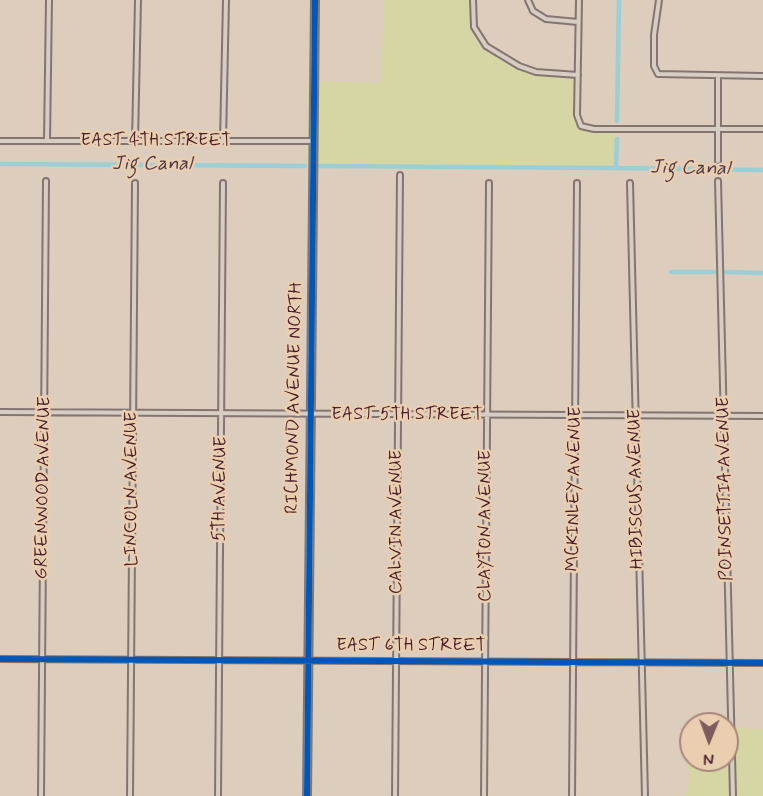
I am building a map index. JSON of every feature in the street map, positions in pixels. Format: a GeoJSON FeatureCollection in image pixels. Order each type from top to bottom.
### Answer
{"type":"FeatureCollection","features":[{"type":"Feature","properties":{"kind":"street"},"geometry":{"type":"LineString","coordinates":[[47,141],[49,0]]}},
{"type":"Feature","properties":{"kind":"street"},"geometry":{"type":"LineString","coordinates":[[135,141],[138,0]]}},
{"type":"Feature","properties":{"kind":"street"},"geometry":{"type":"LineString","coordinates":[[224,141],[226,0]]}},
{"type":"Feature","properties":{"kind":"street","name":"RICHMOND AVENUE NORTH"},"geometry":{"type":"LineString","coordinates":[[307,796],[315,0]]}},
{"type":"Feature","properties":{"kind":"street"},"geometry":{"type":"LineString","coordinates":[[473,0],[473,21],[477,34],[486,46],[537,72],[578,75]]}},
{"type":"Feature","properties":{"kind":"street"},"geometry":{"type":"LineString","coordinates":[[528,0],[533,11],[546,20],[578,22]]}},
{"type":"Feature","properties":{"kind":"street"},"geometry":{"type":"LineString","coordinates":[[579,0],[577,115],[581,126],[594,129],[763,129]]}},
{"type":"Feature","properties":{"kind":"street"},"geometry":{"type":"LineString","coordinates":[[659,0],[654,35],[654,66],[657,73],[668,76],[763,76]]}},
{"type":"Feature","properties":{"kind":"street"},"geometry":{"type":"LineString","coordinates":[[718,76],[718,161]]}},
{"type":"Feature","properties":{"kind":"street","name":"EAST 4TH STREET"},"geometry":{"type":"LineString","coordinates":[[0,141],[312,141]]}},
{"type":"Feature","properties":{"kind":"street","name":"CALVIN AVENUE"},"geometry":{"type":"LineString","coordinates":[[395,796],[400,175]]}},
{"type":"Feature","properties":{"kind":"street","name":"GREENWOOD AVENUE"},"geometry":{"type":"LineString","coordinates":[[41,796],[46,181]]}},
{"type":"Feature","properties":{"kind":"street","name":"POINSETTIA AVENUE"},"geometry":{"type":"LineString","coordinates":[[718,181],[733,796]]}},
{"type":"Feature","properties":{"kind":"street","name":"LINCOLN AVENUE"},"geometry":{"type":"LineString","coordinates":[[130,796],[135,183]]}},
{"type":"Feature","properties":{"kind":"street","name":"5TH AVENUE"},"geometry":{"type":"LineString","coordinates":[[218,796],[223,183]]}},
{"type":"Feature","properties":{"kind":"street","name":"CLAYTON AVENUE"},"geometry":{"type":"LineString","coordinates":[[484,796],[489,183]]}},
{"type":"Feature","properties":{"kind":"street","name":"MCKINLEY AVENUE"},"geometry":{"type":"LineString","coordinates":[[572,796],[577,183]]}},
{"type":"Feature","properties":{"kind":"street","name":"HIBISCUS AVENUE"},"geometry":{"type":"LineString","coordinates":[[630,183],[645,796]]}},
{"type":"Feature","properties":{"kind":"street","name":"EAST 5TH STREET"},"geometry":{"type":"LineString","coordinates":[[0,412],[763,416]]}},
{"type":"Feature","properties":{"kind":"street","name":"EAST 6TH STREET"},"geometry":{"type":"LineString","coordinates":[[0,659],[763,663]]}},
{"type":"Feature","properties":{"kind":"green space"},"geometry":{"type":"Polygon","coordinates":[[[384,0],[470,0],[473,30],[480,44],[522,69],[548,76],[575,78],[577,124],[588,130],[615,131],[615,169],[314,165],[315,81],[381,83],[384,0]]]}},
{"type":"Feature","properties":{"kind":"green space"},"geometry":{"type":"Polygon","coordinates":[[[311,81],[310,165],[306,165],[308,82],[311,81]]]}},
{"type":"Feature","properties":{"kind":"green space"},"geometry":{"type":"Polygon","coordinates":[[[739,728],[763,729],[763,796],[685,796],[689,772],[739,772],[739,728]]]}},
{"type":"Feature","properties":{"kind":"waterway","name":"Jig Canal"},"geometry":{"type":"LineString","coordinates":[[617,121],[619,0]]}},
{"type":"Feature","properties":{"kind":"waterway","name":"Jig Canal"},"geometry":{"type":"LineString","coordinates":[[319,166],[616,168],[617,139]]}},
{"type":"Feature","properties":{"kind":"waterway","name":"Jig Canal"},"geometry":{"type":"LineString","coordinates":[[0,164],[305,166]]}},
{"type":"Feature","properties":{"kind":"waterway","name":"Jig Canal"},"geometry":{"type":"LineString","coordinates":[[616,168],[763,170]]}},
{"type":"Feature","properties":{"kind":"waterway"},"geometry":{"type":"LineString","coordinates":[[671,272],[717,272]]}},
{"type":"Feature","properties":{"kind":"waterway"},"geometry":{"type":"LineString","coordinates":[[724,272],[763,273]]}},
{"type":"Feature","properties":{"kind":"cycle path"},"geometry":{"type":"LineString","coordinates":[[307,796],[315,0]]}},
{"type":"Feature","properties":{"kind":"cycle path"},"geometry":{"type":"LineString","coordinates":[[0,659],[763,663]]}}]}
